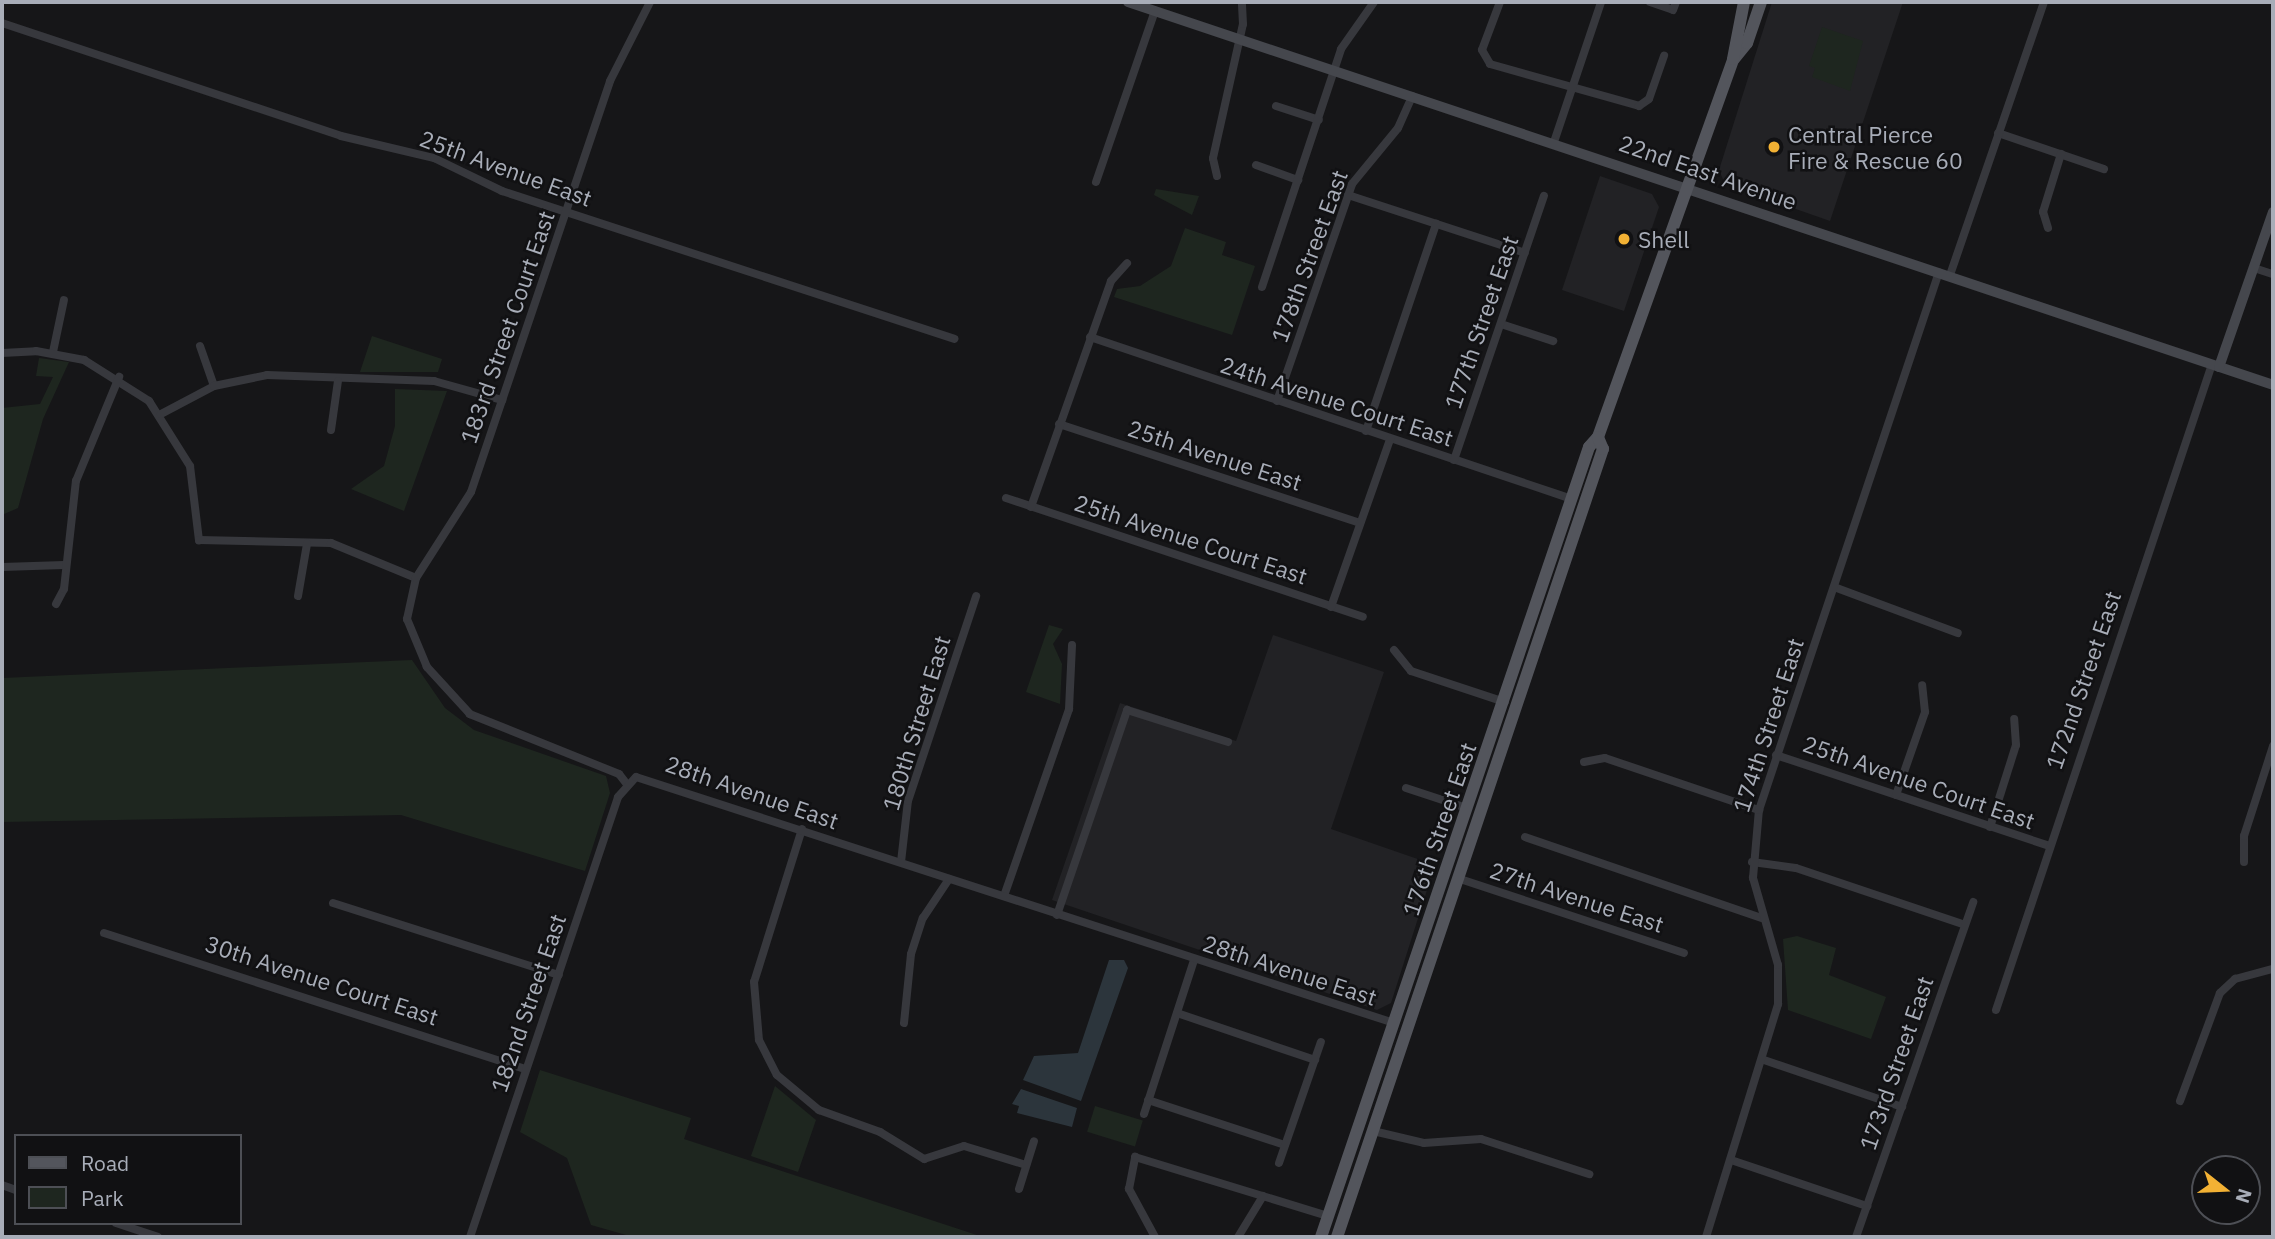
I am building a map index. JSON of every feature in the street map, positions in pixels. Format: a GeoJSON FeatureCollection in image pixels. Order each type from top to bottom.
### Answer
{"type":"FeatureCollection","features":[{"type":"Feature","properties":{"kind":"main road","name":"176th Street East"},"geometry":{"type":"LineString","coordinates":[[1321,1237],[1505,702],[1588,447],[1598,437],[1733,59],[1744,2]]}},
{"type":"Feature","properties":{"kind":"main road","name":"176th Street East"},"geometry":{"type":"LineString","coordinates":[[1733,59],[1747,43],[1761,2]]}},
{"type":"Feature","properties":{"kind":"main road","name":"176th Street East"},"geometry":{"type":"LineString","coordinates":[[1337,1237],[1603,449],[1598,437]]}},
{"type":"Feature","properties":{"kind":"main road"},"geometry":{"type":"LineString","coordinates":[[1497,761],[1493,752],[1514,693],[1510,687]]}},
{"type":"Feature","properties":{"kind":"main road"},"geometry":{"type":"LineString","coordinates":[[1387,1088],[1384,1076],[1399,1031],[1394,1023]]}},
{"type":"Feature","properties":{"kind":"street","name":"183rd Street Court East"},"geometry":{"type":"LineString","coordinates":[[416,578],[458,519],[502,400],[610,81],[650,2]]}},
{"type":"Feature","properties":{"kind":"street","name":"22nd East Avenue"},"geometry":{"type":"LineString","coordinates":[[1128,2],[1554,142],[2273,385]]}},
{"type":"Feature","properties":{"kind":"street"},"geometry":{"type":"LineString","coordinates":[[1217,176],[1224,90],[1239,39],[1242,2]]}},
{"type":"Feature","properties":{"kind":"street"},"geometry":{"type":"LineString","coordinates":[[1262,287],[1348,32],[1374,2]]}},
{"type":"Feature","properties":{"kind":"street"},"geometry":{"type":"LineString","coordinates":[[1500,2],[1483,57],[1639,106],[1648,99],[1664,56]]}},
{"type":"Feature","properties":{"kind":"street"},"geometry":{"type":"LineString","coordinates":[[1554,142],[1601,2]]}},
{"type":"Feature","properties":{"kind":"street"},"geometry":{"type":"LineString","coordinates":[[1650,2],[1675,6]]}},
{"type":"Feature","properties":{"kind":"street","name":"174th Street East"},"geometry":{"type":"LineString","coordinates":[[1706,1237],[1764,1060],[1779,986],[1762,918],[1752,862],[1759,810],[1834,587],[2043,2]]}},
{"type":"Feature","properties":{"kind":"street"},"geometry":{"type":"LineString","coordinates":[[1096,182],[1155,11]]}},
{"type":"Feature","properties":{"kind":"street","name":"25th Avenue East"},"geometry":{"type":"LineString","coordinates":[[2,23],[341,136],[434,158],[566,213],[954,339]]}},
{"type":"Feature","properties":{"kind":"street","name":"178th Street East"},"geometry":{"type":"LineString","coordinates":[[1277,401],[1348,195],[1398,128],[1412,96]]}},
{"type":"Feature","properties":{"kind":"street"},"geometry":{"type":"LineString","coordinates":[[1276,106],[1319,120]]}},
{"type":"Feature","properties":{"kind":"street"},"geometry":{"type":"LineString","coordinates":[[1998,133],[2104,169]]}},
{"type":"Feature","properties":{"kind":"street"},"geometry":{"type":"LineString","coordinates":[[2048,228],[2043,212],[2061,154]]}},
{"type":"Feature","properties":{"kind":"street"},"geometry":{"type":"LineString","coordinates":[[1256,165],[1298,180]]}},
{"type":"Feature","properties":{"kind":"street"},"geometry":{"type":"LineString","coordinates":[[1348,195],[1525,253]]}},
{"type":"Feature","properties":{"kind":"street","name":"177th Street East"},"geometry":{"type":"LineString","coordinates":[[1454,460],[1544,196]]}},
{"type":"Feature","properties":{"kind":"street","name":"172nd Street East"},"geometry":{"type":"LineString","coordinates":[[1996,1010],[2049,846],[2216,365],[2273,212]]}},
{"type":"Feature","properties":{"kind":"street"},"geometry":{"type":"LineString","coordinates":[[1366,431],[1436,224]]}},
{"type":"Feature","properties":{"kind":"street"},"geometry":{"type":"LineString","coordinates":[[1031,507],[1111,281],[1127,262]]}},
{"type":"Feature","properties":{"kind":"street"},"geometry":{"type":"LineString","coordinates":[[2254,268],[2273,274]]}},
{"type":"Feature","properties":{"kind":"street"},"geometry":{"type":"LineString","coordinates":[[53,352],[64,300]]}},
{"type":"Feature","properties":{"kind":"street"},"geometry":{"type":"LineString","coordinates":[[1501,324],[1553,341]]}},
{"type":"Feature","properties":{"kind":"street","name":"24th Avenue Court East"},"geometry":{"type":"LineString","coordinates":[[1090,337],[1572,499]]}},
{"type":"Feature","properties":{"kind":"street"},"geometry":{"type":"LineString","coordinates":[[200,346],[214,386]]}},
{"type":"Feature","properties":{"kind":"street"},"geometry":{"type":"LineString","coordinates":[[2,353],[53,352],[119,377],[161,414],[193,475],[199,540],[307,544],[357,550],[416,578],[411,637],[450,697],[482,721],[619,774],[626,783]]}},
{"type":"Feature","properties":{"kind":"street"},"geometry":{"type":"LineString","coordinates":[[161,414],[214,386],[267,375],[338,381],[434,381],[502,400]]}},
{"type":"Feature","properties":{"kind":"street"},"geometry":{"type":"LineString","coordinates":[[56,604],[79,469],[119,377]]}},
{"type":"Feature","properties":{"kind":"street"},"geometry":{"type":"LineString","coordinates":[[331,430],[338,381]]}},
{"type":"Feature","properties":{"kind":"street","name":"25th Avenue East"},"geometry":{"type":"LineString","coordinates":[[1059,424],[1360,523]]}},
{"type":"Feature","properties":{"kind":"street"},"geometry":{"type":"LineString","coordinates":[[1331,607],[1390,439]]}},
{"type":"Feature","properties":{"kind":"street","name":"25th Avenue Court East"},"geometry":{"type":"LineString","coordinates":[[1006,498],[1363,617]]}},
{"type":"Feature","properties":{"kind":"street"},"geometry":{"type":"LineString","coordinates":[[298,596],[307,544]]}},
{"type":"Feature","properties":{"kind":"street"},"geometry":{"type":"LineString","coordinates":[[2,567],[64,565]]}},
{"type":"Feature","properties":{"kind":"street"},"geometry":{"type":"LineString","coordinates":[[1834,587],[1958,633]]}},
{"type":"Feature","properties":{"kind":"street","name":"180th Street East"},"geometry":{"type":"LineString","coordinates":[[901,862],[908,801],[976,596]]}},
{"type":"Feature","properties":{"kind":"street"},"geometry":{"type":"LineString","coordinates":[[1004,897],[1069,709],[1072,645]]}},
{"type":"Feature","properties":{"kind":"street"},"geometry":{"type":"LineString","coordinates":[[1394,650],[1411,671],[1505,702]]}},
{"type":"Feature","properties":{"kind":"street"},"geometry":{"type":"LineString","coordinates":[[1896,795],[1925,712],[1922,685]]}},
{"type":"Feature","properties":{"kind":"street"},"geometry":{"type":"LineString","coordinates":[[1057,915],[1127,709],[1228,743]]}},
{"type":"Feature","properties":{"kind":"street"},"geometry":{"type":"LineString","coordinates":[[1990,827],[2016,745],[2014,719]]}},
{"type":"Feature","properties":{"kind":"street"},"geometry":{"type":"LineString","coordinates":[[2244,862],[2244,836],[2272,762],[2273,746]]}},
{"type":"Feature","properties":{"kind":"street","name":"25th Avenue Court East"},"geometry":{"type":"LineString","coordinates":[[1776,755],[2049,846]]}},
{"type":"Feature","properties":{"kind":"street"},"geometry":{"type":"LineString","coordinates":[[1584,762],[1605,758],[1759,810]]}},
{"type":"Feature","properties":{"kind":"street","name":"28th Avenue East"},"geometry":{"type":"LineString","coordinates":[[626,783],[647,777],[1057,915],[1394,1023]]}},
{"type":"Feature","properties":{"kind":"street","name":"182nd Street East"},"geometry":{"type":"LineString","coordinates":[[470,1237],[626,783]]}},
{"type":"Feature","properties":{"kind":"street"},"geometry":{"type":"LineString","coordinates":[[1406,788],[1467,808]]}},
{"type":"Feature","properties":{"kind":"street"},"geometry":{"type":"LineString","coordinates":[[802,829],[754,982],[759,1040],[778,1075],[812,1105],[880,1132],[924,1159],[964,1146],[1026,1165]]}},
{"type":"Feature","properties":{"kind":"street"},"geometry":{"type":"LineString","coordinates":[[1525,837],[1762,918]]}},
{"type":"Feature","properties":{"kind":"street"},"geometry":{"type":"LineString","coordinates":[[1752,862],[1796,868],[1965,925]]}},
{"type":"Feature","properties":{"kind":"street","name":"27th Avenue East"},"geometry":{"type":"LineString","coordinates":[[1457,878],[1684,953]]}},
{"type":"Feature","properties":{"kind":"street"},"geometry":{"type":"LineString","coordinates":[[904,1023],[911,954],[923,918],[949,879]]}},
{"type":"Feature","properties":{"kind":"street","name":"173rd Street East"},"geometry":{"type":"LineString","coordinates":[[1857,1237],[1973,902]]}},
{"type":"Feature","properties":{"kind":"street"},"geometry":{"type":"LineString","coordinates":[[333,903],[559,975]]}},
{"type":"Feature","properties":{"kind":"street","name":"30th Avenue Court East"},"geometry":{"type":"LineString","coordinates":[[104,933],[526,1069]]}},
{"type":"Feature","properties":{"kind":"street"},"geometry":{"type":"LineString","coordinates":[[1144,1114],[1194,960]]}},
{"type":"Feature","properties":{"kind":"street"},"geometry":{"type":"LineString","coordinates":[[2180,1101],[2227,985],[2273,969]]}},
{"type":"Feature","properties":{"kind":"street"},"geometry":{"type":"LineString","coordinates":[[1177,1013],[1315,1060]]}},
{"type":"Feature","properties":{"kind":"street"},"geometry":{"type":"LineString","coordinates":[[1279,1163],[1321,1042]]}},
{"type":"Feature","properties":{"kind":"street"},"geometry":{"type":"LineString","coordinates":[[1764,1060],[1902,1107]]}},
{"type":"Feature","properties":{"kind":"street"},"geometry":{"type":"LineString","coordinates":[[1148,1100],[1285,1145]]}},
{"type":"Feature","properties":{"kind":"street"},"geometry":{"type":"LineString","coordinates":[[1373,1131],[1424,1143],[1481,1139],[1589,1174]]}},
{"type":"Feature","properties":{"kind":"street"},"geometry":{"type":"LineString","coordinates":[[1019,1189],[1034,1141]]}},
{"type":"Feature","properties":{"kind":"street"},"geometry":{"type":"LineString","coordinates":[[1155,1237],[1129,1189],[1131,1163],[1143,1156],[1328,1216]]}},
{"type":"Feature","properties":{"kind":"street"},"geometry":{"type":"LineString","coordinates":[[1731,1160],[1867,1206]]}},
{"type":"Feature","properties":{"kind":"street"},"geometry":{"type":"LineString","coordinates":[[1238,1237],[1263,1196]]}},
{"type":"Feature","properties":{"kind":"street"},"geometry":{"type":"LineString","coordinates":[[122,1225],[158,1237]]}},
{"type":"Feature","properties":{"kind":"shaded area"},"geometry":{"type":"Polygon","coordinates":[[[1772,2],[1903,2],[1830,221],[1725,184],[1719,170],[1772,2]]]}},
{"type":"Feature","properties":{"kind":"shaded area"},"geometry":{"type":"Polygon","coordinates":[[[1600,176],[1652,194],[1659,207],[1624,311],[1562,290],[1600,176]]]}},
{"type":"Feature","properties":{"kind":"shaded area"},"geometry":{"type":"Polygon","coordinates":[[[1273,635],[1384,672],[1331,829],[1435,865],[1391,1003],[1377,1010],[1052,900],[1120,703],[1236,741],[1273,635]]]}},
{"type":"Feature","properties":{"kind":"shaded area"},"geometry":{"type":"Polygon","coordinates":[[[1109,960],[1124,960],[1128,968],[1081,1101],[1023,1080],[1034,1056],[1078,1053],[1109,960]]]}},
{"type":"Feature","properties":{"kind":"shaded area"},"geometry":{"type":"Polygon","coordinates":[[[1021,1089],[1077,1108],[1072,1127],[1017,1113],[1019,1106],[1012,1104],[1021,1089]]]}},
{"type":"Feature","properties":{"kind":"green space"},"geometry":{"type":"Polygon","coordinates":[[[1822,27],[1863,41],[1850,91],[1812,77],[1815,68],[1809,66],[1822,27]]]}},
{"type":"Feature","properties":{"kind":"green space"},"geometry":{"type":"Polygon","coordinates":[[[1156,189],[1199,196],[1192,215],[1154,195],[1156,189]]]}},
{"type":"Feature","properties":{"kind":"green space"},"geometry":{"type":"Polygon","coordinates":[[[1185,228],[1226,242],[1222,255],[1255,266],[1232,335],[1114,297],[1117,289],[1140,286],[1171,266],[1185,228]]]}},
{"type":"Feature","properties":{"kind":"green space"},"geometry":{"type":"Polygon","coordinates":[[[372,336],[442,359],[438,372],[360,372],[372,336]]]}},
{"type":"Feature","properties":{"kind":"green space"},"geometry":{"type":"Polygon","coordinates":[[[39,358],[69,362],[43,419],[18,508],[2,515],[2,408],[40,404],[53,377],[36,376],[39,358]]]}},
{"type":"Feature","properties":{"kind":"green space"},"geometry":{"type":"Polygon","coordinates":[[[395,389],[447,391],[404,511],[351,489],[384,466],[395,426],[395,389]]]}},
{"type":"Feature","properties":{"kind":"green space"},"geometry":{"type":"Polygon","coordinates":[[[1049,625],[1063,629],[1053,644],[1062,664],[1060,704],[1026,692],[1049,625]]]}},
{"type":"Feature","properties":{"kind":"green space"},"geometry":{"type":"Polygon","coordinates":[[[412,660],[445,708],[474,730],[606,776],[610,793],[585,871],[401,815],[2,822],[2,678],[412,660]]]}},
{"type":"Feature","properties":{"kind":"green space"},"geometry":{"type":"Polygon","coordinates":[[[1797,936],[1836,948],[1829,975],[1886,997],[1871,1039],[1788,1010],[1783,939],[1797,936]]]}},
{"type":"Feature","properties":{"kind":"green space"},"geometry":{"type":"Polygon","coordinates":[[[540,1070],[691,1118],[684,1139],[983,1237],[633,1237],[591,1225],[567,1158],[520,1132],[540,1070]]]}},
{"type":"Feature","properties":{"kind":"green space"},"geometry":{"type":"Polygon","coordinates":[[[775,1086],[816,1120],[798,1172],[751,1156],[775,1086]]]}},
{"type":"Feature","properties":{"kind":"green space"},"geometry":{"type":"Polygon","coordinates":[[[1095,1106],[1143,1121],[1135,1146],[1087,1132],[1095,1106]]]}},
{"type":"Feature","properties":{"kind":"place","name":"Central Pierce Fire & Rescue 60"},"geometry":{"type":"Point","coordinates":[1774,147]}},
{"type":"Feature","properties":{"kind":"place","name":"Shell"},"geometry":{"type":"Point","coordinates":[1624,239]}}]}
